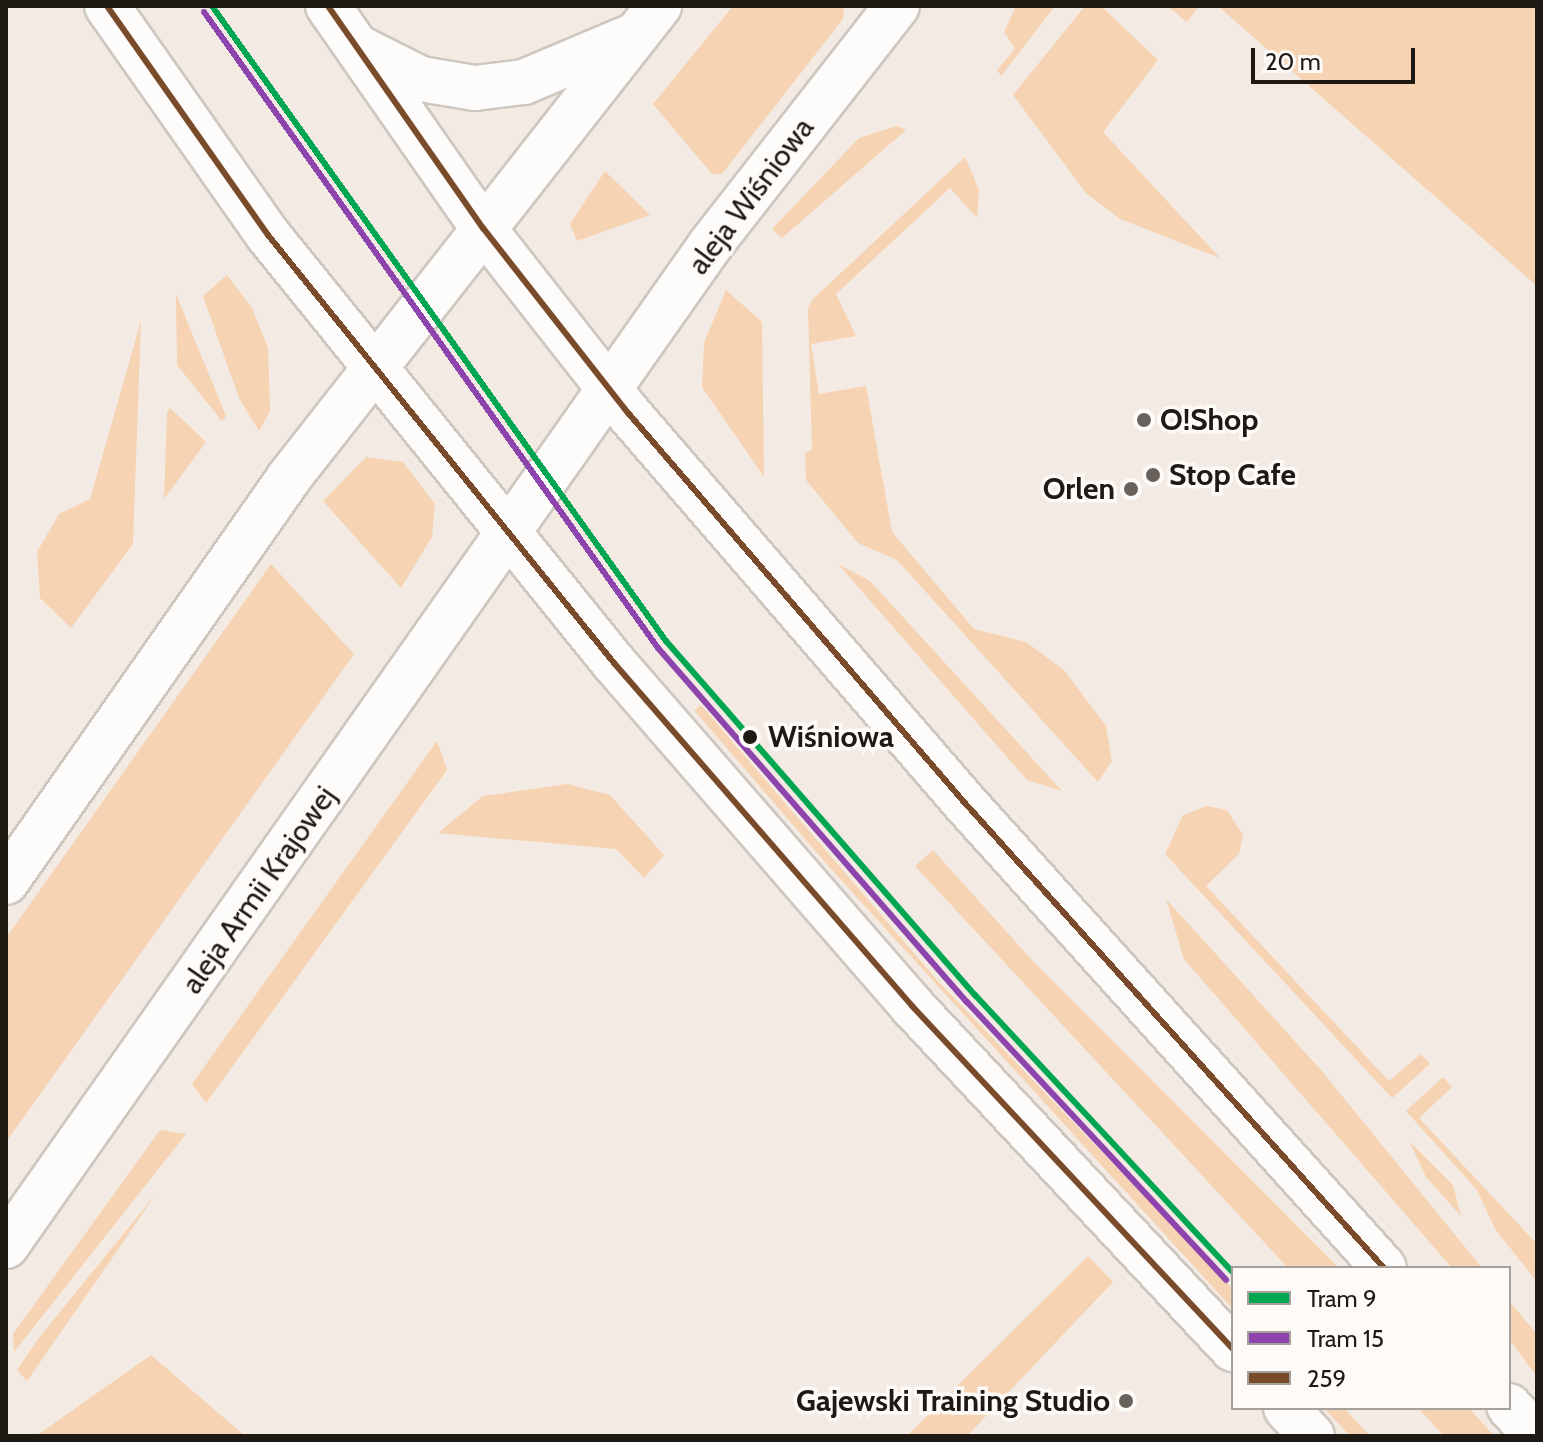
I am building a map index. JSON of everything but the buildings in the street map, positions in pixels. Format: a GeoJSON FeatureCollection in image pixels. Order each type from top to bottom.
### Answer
{"type":"FeatureCollection","features":[{"type":"Feature","properties":{"kind":"main road"},"geometry":{"type":"LineString","coordinates":[[107,6],[268,235],[373,369],[862,950],[1231,1347]]}},
{"type":"Feature","properties":{"kind":"main road"},"geometry":{"type":"LineString","coordinates":[[328,6],[483,228],[610,391],[954,791],[1382,1266]]}},
{"type":"Feature","properties":{"kind":"main road","name":"aleja Wiśniowa"},"geometry":{"type":"LineString","coordinates":[[511,533],[711,244],[897,6]]}},
{"type":"Feature","properties":{"kind":"main road"},"geometry":{"type":"LineString","coordinates":[[6,882],[287,480],[646,21]]}},
{"type":"Feature","properties":{"kind":"main road"},"geometry":{"type":"LineString","coordinates":[[359,48],[421,79],[475,88],[524,82],[646,21]]}},
{"type":"Feature","properties":{"kind":"main road","name":"aleja Armii Krajowej"},"geometry":{"type":"LineString","coordinates":[[6,1246],[511,533]]}},
{"type":"Feature","properties":{"kind":"main road"},"geometry":{"type":"LineString","coordinates":[[1511,1408],[1536,1436]]}},
{"type":"Feature","properties":{"kind":"main road"},"geometry":{"type":"LineString","coordinates":[[1288,1410],[1312,1436]]}},
{"type":"Feature","properties":{"kind":"shaded area"},"geometry":{"type":"Polygon","coordinates":[[[733,6],[844,6],[843,19],[722,174],[712,174],[653,104],[733,6]]]}},
{"type":"Feature","properties":{"kind":"shaded area"},"geometry":{"type":"Polygon","coordinates":[[[1016,6],[1055,6],[1001,76],[997,70],[1015,49],[1004,32],[1016,6]]]}},
{"type":"Feature","properties":{"kind":"shaded area"},"geometry":{"type":"Polygon","coordinates":[[[1085,6],[1101,6],[1158,60],[1103,132],[1220,258],[1120,219],[1086,193],[1013,95],[1085,6]]]}},
{"type":"Feature","properties":{"kind":"shaded area"},"geometry":{"type":"Polygon","coordinates":[[[1167,6],[1199,6],[1187,22],[1167,6]]]}},
{"type":"Feature","properties":{"kind":"shaded area"},"geometry":{"type":"Polygon","coordinates":[[[1218,6],[1537,6],[1537,286],[1218,6]]]}},
{"type":"Feature","properties":{"kind":"shaded area"},"geometry":{"type":"Polygon","coordinates":[[[897,126],[906,130],[782,238],[772,229],[859,138],[897,126]]]}},
{"type":"Feature","properties":{"kind":"shaded area"},"geometry":{"type":"Polygon","coordinates":[[[965,157],[979,190],[977,218],[950,188],[836,294],[856,336],[811,344],[819,394],[866,386],[892,532],[974,629],[1026,642],[1064,670],[1106,726],[1112,761],[1098,782],[897,560],[858,543],[806,480],[805,454],[812,449],[808,308],[813,299],[965,157]]]}},
{"type":"Feature","properties":{"kind":"shaded area"},"geometry":{"type":"Polygon","coordinates":[[[605,171],[650,215],[577,241],[570,224],[605,171]]]}},
{"type":"Feature","properties":{"kind":"shaded area"},"geometry":{"type":"Polygon","coordinates":[[[227,275],[252,308],[268,348],[270,411],[259,431],[239,398],[203,296],[227,275]]]}},
{"type":"Feature","properties":{"kind":"shaded area"},"geometry":{"type":"Polygon","coordinates":[[[726,290],[762,322],[764,477],[702,387],[704,343],[726,290]]]}},
{"type":"Feature","properties":{"kind":"shaded area"},"geometry":{"type":"Polygon","coordinates":[[[176,294],[226,416],[222,421],[177,365],[176,294]]]}},
{"type":"Feature","properties":{"kind":"shaded area"},"geometry":{"type":"Polygon","coordinates":[[[141,321],[133,544],[71,628],[40,598],[37,552],[59,514],[90,499],[141,321]]]}},
{"type":"Feature","properties":{"kind":"shaded area"},"geometry":{"type":"Polygon","coordinates":[[[170,408],[206,442],[164,499],[167,413],[170,408]]]}},
{"type":"Feature","properties":{"kind":"shaded area"},"geometry":{"type":"Polygon","coordinates":[[[366,457],[403,462],[435,504],[432,537],[401,588],[323,501],[366,457]]]}},
{"type":"Feature","properties":{"kind":"shaded area"},"geometry":{"type":"Polygon","coordinates":[[[271,564],[354,654],[6,1142],[6,938],[271,564]]]}},
{"type":"Feature","properties":{"kind":"shaded area"},"geometry":{"type":"Polygon","coordinates":[[[838,564],[870,581],[1062,791],[1027,780],[838,564]]]}},
{"type":"Feature","properties":{"kind":"shaded area"},"geometry":{"type":"Polygon","coordinates":[[[701,705],[937,980],[1231,1287],[1231,1307],[831,869],[694,710],[701,705]]]}},
{"type":"Feature","properties":{"kind":"shaded area"},"geometry":{"type":"Polygon","coordinates":[[[437,741],[447,770],[206,1103],[192,1084],[437,741]]]}},
{"type":"Feature","properties":{"kind":"shaded area"},"geometry":{"type":"Polygon","coordinates":[[[567,784],[610,795],[664,855],[644,878],[616,849],[438,833],[483,796],[567,784]]]}},
{"type":"Feature","properties":{"kind":"shaded area"},"geometry":{"type":"Polygon","coordinates":[[[1207,806],[1227,810],[1243,835],[1239,854],[1206,886],[1389,1081],[1421,1054],[1430,1064],[1392,1098],[1165,854],[1183,815],[1207,806]]]}},
{"type":"Feature","properties":{"kind":"shaded area"},"geometry":{"type":"Polygon","coordinates":[[[933,850],[1032,960],[1337,1266],[1286,1266],[915,866],[933,850]]]}},
{"type":"Feature","properties":{"kind":"shaded area"},"geometry":{"type":"Polygon","coordinates":[[[1166,899],[1321,1070],[1480,1266],[1450,1266],[1184,959],[1166,899]]]}},
{"type":"Feature","properties":{"kind":"shaded area"},"geometry":{"type":"Polygon","coordinates":[[[1443,1077],[1452,1087],[1419,1118],[1537,1244],[1537,1282],[1495,1229],[1477,1190],[1406,1111],[1443,1077]]]}},
{"type":"Feature","properties":{"kind":"shaded area"},"geometry":{"type":"Polygon","coordinates":[[[160,1130],[186,1134],[14,1352],[13,1334],[160,1130]]]}},
{"type":"Feature","properties":{"kind":"shaded area"},"geometry":{"type":"Polygon","coordinates":[[[1409,1141],[1453,1185],[1461,1216],[1426,1177],[1409,1141]]]}},
{"type":"Feature","properties":{"kind":"shaded area"},"geometry":{"type":"Polygon","coordinates":[[[155,1195],[27,1381],[17,1370],[38,1339],[155,1195]]]}},
{"type":"Feature","properties":{"kind":"shaded area"},"geometry":{"type":"Polygon","coordinates":[[[1088,1256],[1113,1282],[967,1436],[907,1436],[1088,1256]]]}},
{"type":"Feature","properties":{"kind":"shaded area"},"geometry":{"type":"Polygon","coordinates":[[[1511,1303],[1537,1334],[1537,1377],[1511,1342],[1511,1303]]]}},
{"type":"Feature","properties":{"kind":"shaded area"},"geometry":{"type":"Polygon","coordinates":[[[151,1355],[245,1436],[36,1436],[151,1355]]]}},
{"type":"Feature","properties":{"kind":"shaded area"},"geometry":{"type":"Polygon","coordinates":[[[1326,1410],[1346,1410],[1370,1436],[1350,1436],[1326,1410]]]}},
{"type":"Feature","properties":{"kind":"shaded area"},"geometry":{"type":"Polygon","coordinates":[[[1420,1410],[1471,1410],[1494,1436],[1444,1436],[1420,1410]]]}},
{"type":"Feature","properties":{"kind":"tram line","name":"9"},"geometry":{"type":"LineString","coordinates":[[212,6],[666,641],[975,995],[1231,1271]]}},
{"type":"Feature","properties":{"kind":"tram line","name":"15"},"geometry":{"type":"LineString","coordinates":[[204,12],[658,648],[967,1002],[1226,1280]]}},
{"type":"Feature","properties":{"kind":"transit line","name":"259"},"geometry":{"type":"LineString","coordinates":[[107,6],[268,235],[614,663],[912,1006],[1231,1347]]}},
{"type":"Feature","properties":{"kind":"transit line","name":"259"},"geometry":{"type":"LineString","coordinates":[[328,6],[483,228],[629,414],[964,802],[1382,1266]]}},
{"type":"Feature","properties":{"kind":"place","name":"O!Shop"},"geometry":{"type":"Point","coordinates":[1144,420]}},
{"type":"Feature","properties":{"kind":"place","name":"Stop Cafe"},"geometry":{"type":"Point","coordinates":[1153,475]}},
{"type":"Feature","properties":{"kind":"place","name":"Orlen"},"geometry":{"type":"Point","coordinates":[1131,489]}},
{"type":"Feature","properties":{"kind":"place","name":"Wiśniowa"},"geometry":{"type":"Point","coordinates":[750,737]}},
{"type":"Feature","properties":{"kind":"place","name":"Gajewski Training Studio"},"geometry":{"type":"Point","coordinates":[1126,1401]}}]}
